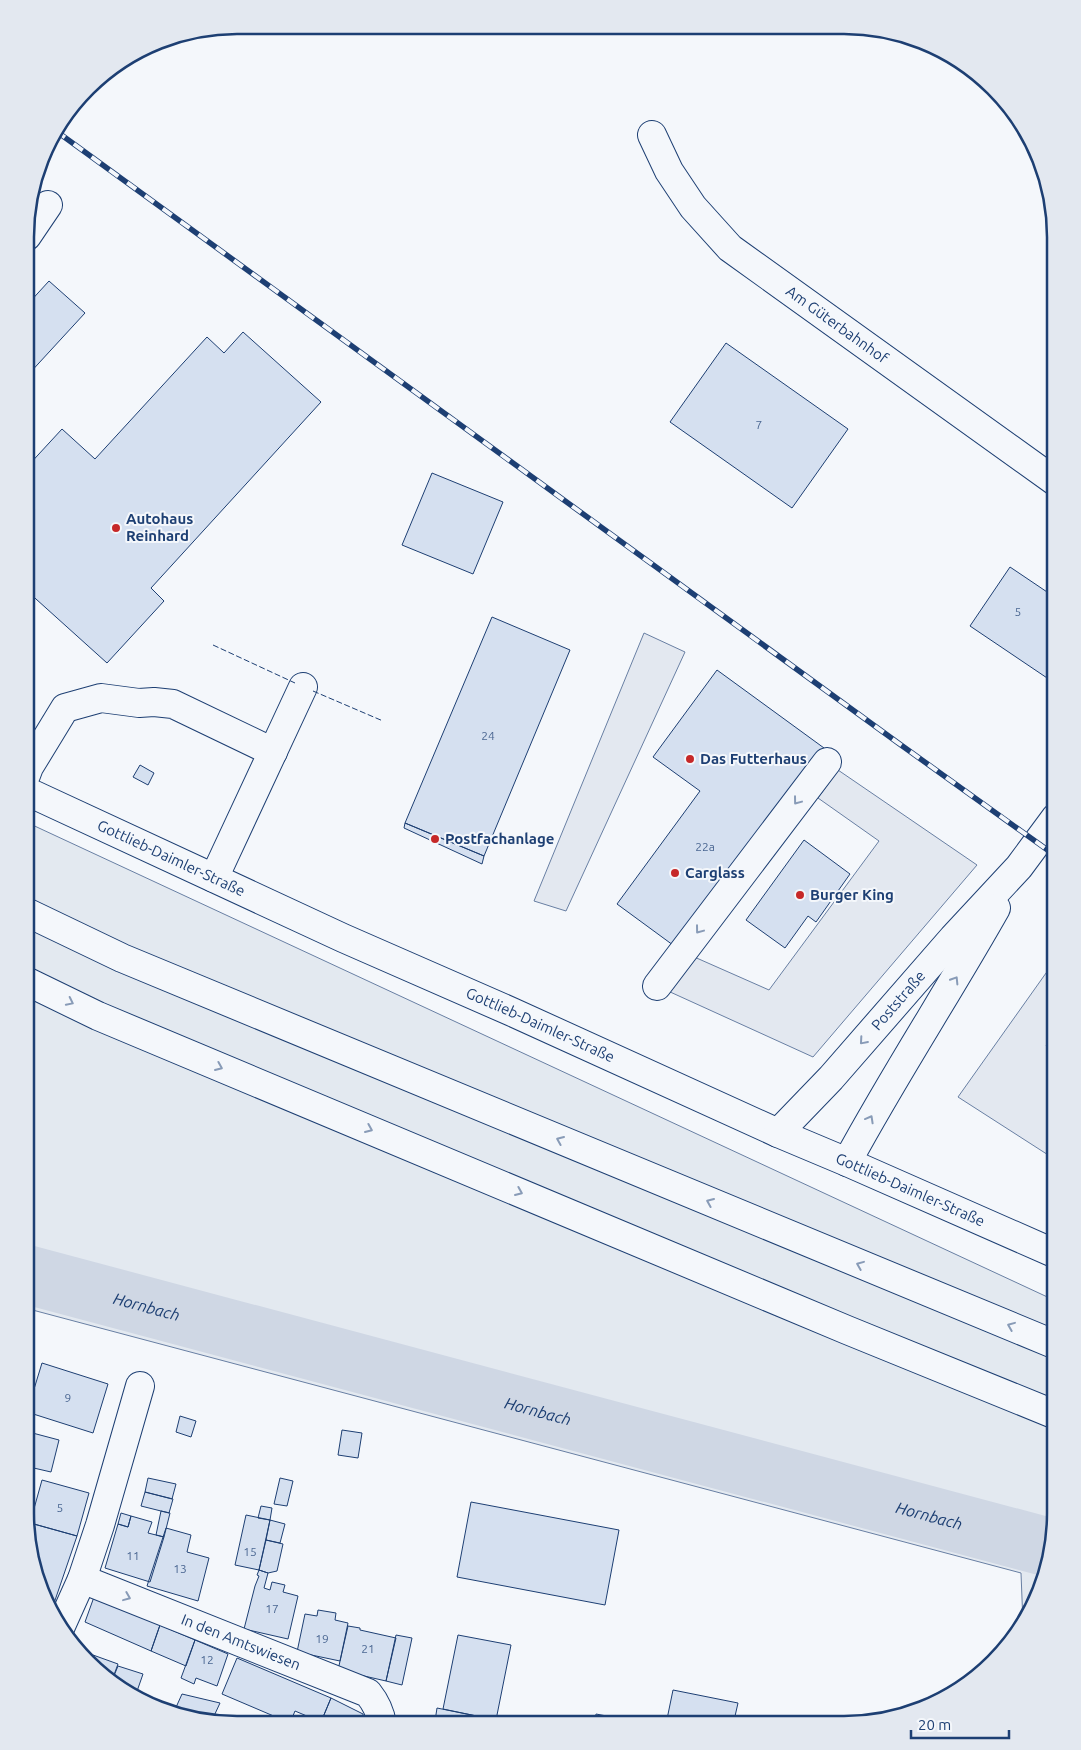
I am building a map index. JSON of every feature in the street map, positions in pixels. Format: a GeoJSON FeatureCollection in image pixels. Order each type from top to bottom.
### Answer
{"type":"FeatureCollection","features":[{"type":"Feature","properties":{"kind":"main road","name":"Am Güterbahnhof"},"geometry":{"type":"LineString","coordinates":[[652,134],[669,171],[693,206],[730,248],[1047,476]]}},
{"type":"Feature","properties":{"kind":"main road"},"geometry":{"type":"LineString","coordinates":[[34,226],[48,205]]}},
{"type":"Feature","properties":{"kind":"main road"},"geometry":{"type":"LineString","coordinates":[[214,878],[303,686]]}},
{"type":"Feature","properties":{"kind":"main road"},"geometry":{"type":"LineString","coordinates":[[34,759],[65,708],[101,698],[139,703],[173,704],[273,752]]}},
{"type":"Feature","properties":{"kind":"main road"},"geometry":{"type":"LineString","coordinates":[[656,986],[827,762]]}},
{"type":"Feature","properties":{"kind":"main road","name":"Gottlieb-Daimler-Straße"},"geometry":{"type":"LineString","coordinates":[[34,795],[343,938],[521,1016],[778,1133],[1047,1250]]}},
{"type":"Feature","properties":{"kind":"main road","name":"Poststraße"},"geometry":{"type":"LineString","coordinates":[[778,1133],[831,1078],[953,938],[1019,867],[1047,829]]}},
{"type":"Feature","properties":{"kind":"main road","name":"Poststraße"},"geometry":{"type":"LineString","coordinates":[[847,1162],[878,1105],[960,972],[1019,867]]}},
{"type":"Feature","properties":{"kind":"main road"},"geometry":{"type":"LineString","coordinates":[[34,916],[122,958],[1047,1341]]}},
{"type":"Feature","properties":{"kind":"main road"},"geometry":{"type":"LineString","coordinates":[[34,985],[98,1016],[847,1330],[1047,1411]]}},
{"type":"Feature","properties":{"kind":"main road"},"geometry":{"type":"LineString","coordinates":[[64,1619],[82,1579],[100,1525],[140,1386]]}},
{"type":"Feature","properties":{"kind":"main road","name":"In den Amtswiesen"},"geometry":{"type":"LineString","coordinates":[[82,1579],[368,1693],[376,1702],[380,1716]]}},
{"type":"Feature","properties":{"kind":"shaded area"},"geometry":{"type":"Polygon","coordinates":[[[644,633],[685,652],[566,911],[534,901],[644,633]]]}},
{"type":"Feature","properties":{"kind":"shaded area"},"geometry":{"type":"Polygon","coordinates":[[[838,770],[977,865],[813,1057],[657,986],[683,952],[769,990],[879,841],[818,798],[838,770]]]}},
{"type":"Feature","properties":{"kind":"shaded area"},"geometry":{"type":"Polygon","coordinates":[[[34,826],[1047,1297],[1046,1540],[1032,1591],[1022,1610],[1021,1573],[34,1310],[34,826]]]}},
{"type":"Feature","properties":{"kind":"shaded area"},"geometry":{"type":"Polygon","coordinates":[[[1047,972],[1047,1154],[958,1097],[1047,972]]]}},
{"type":"Feature","properties":{"kind":"building"},"geometry":{"type":"Polygon","coordinates":[[[49,281],[85,313],[34,368],[34,297],[49,281]]]}},
{"type":"Feature","properties":{"kind":"building","name":"Autohaus Reinhard"},"geometry":{"type":"Polygon","coordinates":[[[243,332],[321,402],[151,588],[164,601],[107,663],[34,597],[34,459],[62,429],[95,459],[207,337],[224,353],[243,332]]]}},
{"type":"Feature","properties":{"kind":"building"},"geometry":{"type":"Polygon","coordinates":[[[726,343],[848,429],[792,508],[670,422],[726,343]]]}},
{"type":"Feature","properties":{"kind":"building"},"geometry":{"type":"Polygon","coordinates":[[[432,473],[503,502],[473,574],[402,545],[432,473]]]}},
{"type":"Feature","properties":{"kind":"building"},"geometry":{"type":"Polygon","coordinates":[[[1010,567],[1047,592],[1047,678],[970,626],[1010,567]]]}},
{"type":"Feature","properties":{"kind":"building"},"geometry":{"type":"Polygon","coordinates":[[[492,617],[570,650],[484,856],[405,823],[492,617]]]}},
{"type":"Feature","properties":{"kind":"building"},"geometry":{"type":"Polygon","coordinates":[[[717,670],[824,748],[677,948],[617,904],[700,791],[653,757],[717,670]]]}},
{"type":"Feature","properties":{"kind":"building"},"geometry":{"type":"Polygon","coordinates":[[[140,765],[154,773],[148,785],[133,777],[140,765]]]}},
{"type":"Feature","properties":{"kind":"building","name":"Postfachanlage"},"geometry":{"type":"Polygon","coordinates":[[[405,823],[484,856],[482,864],[404,828],[405,823]]]}},
{"type":"Feature","properties":{"kind":"building","name":"Burger King"},"geometry":{"type":"Polygon","coordinates":[[[804,840],[850,874],[816,922],[808,916],[785,948],[746,920],[804,840]]]}},
{"type":"Feature","properties":{"kind":"building"},"geometry":{"type":"Polygon","coordinates":[[[42,1363],[108,1384],[93,1433],[34,1414],[34,1389],[42,1363]]]}},
{"type":"Feature","properties":{"kind":"building"},"geometry":{"type":"Polygon","coordinates":[[[180,1416],[196,1421],[191,1437],[176,1432],[180,1416]]]}},
{"type":"Feature","properties":{"kind":"building"},"geometry":{"type":"Polygon","coordinates":[[[342,1430],[362,1433],[358,1458],[338,1455],[342,1430]]]}},
{"type":"Feature","properties":{"kind":"building"},"geometry":{"type":"Polygon","coordinates":[[[34,1433],[59,1440],[51,1472],[34,1468],[34,1433]]]}},
{"type":"Feature","properties":{"kind":"building"},"geometry":{"type":"Polygon","coordinates":[[[148,1478],[176,1484],[172,1499],[145,1492],[148,1478]]]}},
{"type":"Feature","properties":{"kind":"building"},"geometry":{"type":"Polygon","coordinates":[[[280,1478],[293,1481],[287,1506],[274,1504],[280,1478]]]}},
{"type":"Feature","properties":{"kind":"building"},"geometry":{"type":"Polygon","coordinates":[[[42,1480],[89,1493],[77,1536],[34,1524],[34,1509],[42,1480]]]}},
{"type":"Feature","properties":{"kind":"building"},"geometry":{"type":"Polygon","coordinates":[[[145,1492],[173,1499],[169,1513],[141,1506],[145,1492]]]}},
{"type":"Feature","properties":{"kind":"building"},"geometry":{"type":"Polygon","coordinates":[[[471,1502],[619,1530],[605,1605],[457,1577],[471,1502]]]}},
{"type":"Feature","properties":{"kind":"building"},"geometry":{"type":"Polygon","coordinates":[[[261,1506],[272,1508],[270,1520],[258,1518],[261,1506]]]}},
{"type":"Feature","properties":{"kind":"building"},"geometry":{"type":"Polygon","coordinates":[[[161,1511],[170,1513],[164,1537],[156,1535],[161,1511]]]}},
{"type":"Feature","properties":{"kind":"building"},"geometry":{"type":"Polygon","coordinates":[[[121,1513],[131,1516],[128,1527],[118,1524],[121,1513]]]}},
{"type":"Feature","properties":{"kind":"building"},"geometry":{"type":"Polygon","coordinates":[[[246,1515],[270,1520],[259,1570],[235,1565],[246,1515]]]}},
{"type":"Feature","properties":{"kind":"building"},"geometry":{"type":"Polygon","coordinates":[[[131,1516],[152,1522],[148,1533],[164,1537],[150,1582],[105,1568],[118,1524],[128,1527],[131,1516]]]}},
{"type":"Feature","properties":{"kind":"building"},"geometry":{"type":"Polygon","coordinates":[[[270,1520],[285,1524],[280,1543],[266,1540],[270,1520]]]}},
{"type":"Feature","properties":{"kind":"building"},"geometry":{"type":"Polygon","coordinates":[[[34,1524],[77,1536],[54,1602],[41,1566],[35,1540],[34,1524]]]}},
{"type":"Feature","properties":{"kind":"building"},"geometry":{"type":"Polygon","coordinates":[[[166,1528],[191,1535],[187,1552],[209,1558],[198,1601],[147,1586],[166,1528]]]}},
{"type":"Feature","properties":{"kind":"building"},"geometry":{"type":"Polygon","coordinates":[[[266,1540],[283,1544],[277,1571],[268,1573],[259,1570],[266,1540]]]}},
{"type":"Feature","properties":{"kind":"building"},"geometry":{"type":"Polygon","coordinates":[[[259,1570],[268,1573],[264,1588],[270,1590],[272,1582],[285,1585],[283,1592],[298,1596],[288,1639],[244,1629],[259,1570]]]}},
{"type":"Feature","properties":{"kind":"building"},"geometry":{"type":"Polygon","coordinates":[[[94,1597],[160,1625],[151,1651],[85,1622],[94,1597]]]}},
{"type":"Feature","properties":{"kind":"building"},"geometry":{"type":"Polygon","coordinates":[[[318,1610],[336,1613],[335,1620],[348,1623],[340,1661],[297,1652],[305,1614],[317,1616],[318,1610]]]}},
{"type":"Feature","properties":{"kind":"building"},"geometry":{"type":"Polygon","coordinates":[[[160,1625],[195,1640],[186,1666],[151,1651],[160,1625]]]}},
{"type":"Feature","properties":{"kind":"building"},"geometry":{"type":"Polygon","coordinates":[[[348,1626],[396,1638],[386,1681],[338,1670],[348,1626]]]}},
{"type":"Feature","properties":{"kind":"building"},"geometry":{"type":"Polygon","coordinates":[[[396,1635],[412,1638],[402,1685],[386,1681],[396,1635]]]}},
{"type":"Feature","properties":{"kind":"building"},"geometry":{"type":"Polygon","coordinates":[[[458,1635],[511,1645],[497,1716],[477,1716],[443,1709],[458,1635]]]}},
{"type":"Feature","properties":{"kind":"building"},"geometry":{"type":"Polygon","coordinates":[[[195,1640],[228,1654],[217,1686],[196,1678],[194,1684],[181,1678],[195,1640]]]}},
{"type":"Feature","properties":{"kind":"building"},"geometry":{"type":"Polygon","coordinates":[[[93,1655],[118,1664],[114,1675],[103,1666],[93,1655]]]}},
{"type":"Feature","properties":{"kind":"building"},"geometry":{"type":"Polygon","coordinates":[[[237,1658],[331,1698],[324,1716],[307,1716],[295,1711],[293,1716],[274,1716],[222,1694],[237,1658]]]}},
{"type":"Feature","properties":{"kind":"building"},"geometry":{"type":"Polygon","coordinates":[[[118,1666],[143,1674],[137,1690],[114,1675],[118,1666]]]}},
{"type":"Feature","properties":{"kind":"building"},"geometry":{"type":"Polygon","coordinates":[[[673,1690],[738,1703],[735,1716],[668,1716],[673,1690]]]}},
{"type":"Feature","properties":{"kind":"building"},"geometry":{"type":"Polygon","coordinates":[[[182,1694],[220,1703],[214,1715],[176,1707],[182,1694]]]}},
{"type":"Feature","properties":{"kind":"building"},"geometry":{"type":"Polygon","coordinates":[[[331,1698],[363,1714],[363,1716],[324,1716],[331,1698]]]}},
{"type":"Feature","properties":{"kind":"building"},"geometry":{"type":"Polygon","coordinates":[[[437,1708],[476,1716],[436,1716],[437,1708]]]}},
{"type":"Feature","properties":{"kind":"waterway","name":"Hornbach"},"geometry":{"type":"LineString","coordinates":[[34,1276],[1045,1546]]}},
{"type":"Feature","properties":{"kind":"railway"},"geometry":{"type":"LineString","coordinates":[[61,135],[1047,850]]}},
{"type":"Feature","properties":{"kind":"fence"},"geometry":{"type":"LineString","coordinates":[[213,645],[295,683]]}},
{"type":"Feature","properties":{"kind":"fence"},"geometry":{"type":"LineString","coordinates":[[313,691],[383,721]]}},
{"type":"Feature","properties":{"kind":"place","name":"Autohaus Reinhard"},"geometry":{"type":"Point","coordinates":[116,528]}},
{"type":"Feature","properties":{"kind":"place","name":"Das Futterhaus"},"geometry":{"type":"Point","coordinates":[690,759]}},
{"type":"Feature","properties":{"kind":"place","name":"Postfachanlage"},"geometry":{"type":"Point","coordinates":[435,839]}},
{"type":"Feature","properties":{"kind":"place","name":"Carglass"},"geometry":{"type":"Point","coordinates":[675,873]}},
{"type":"Feature","properties":{"kind":"place","name":"Burger King"},"geometry":{"type":"Point","coordinates":[800,895]}}]}
